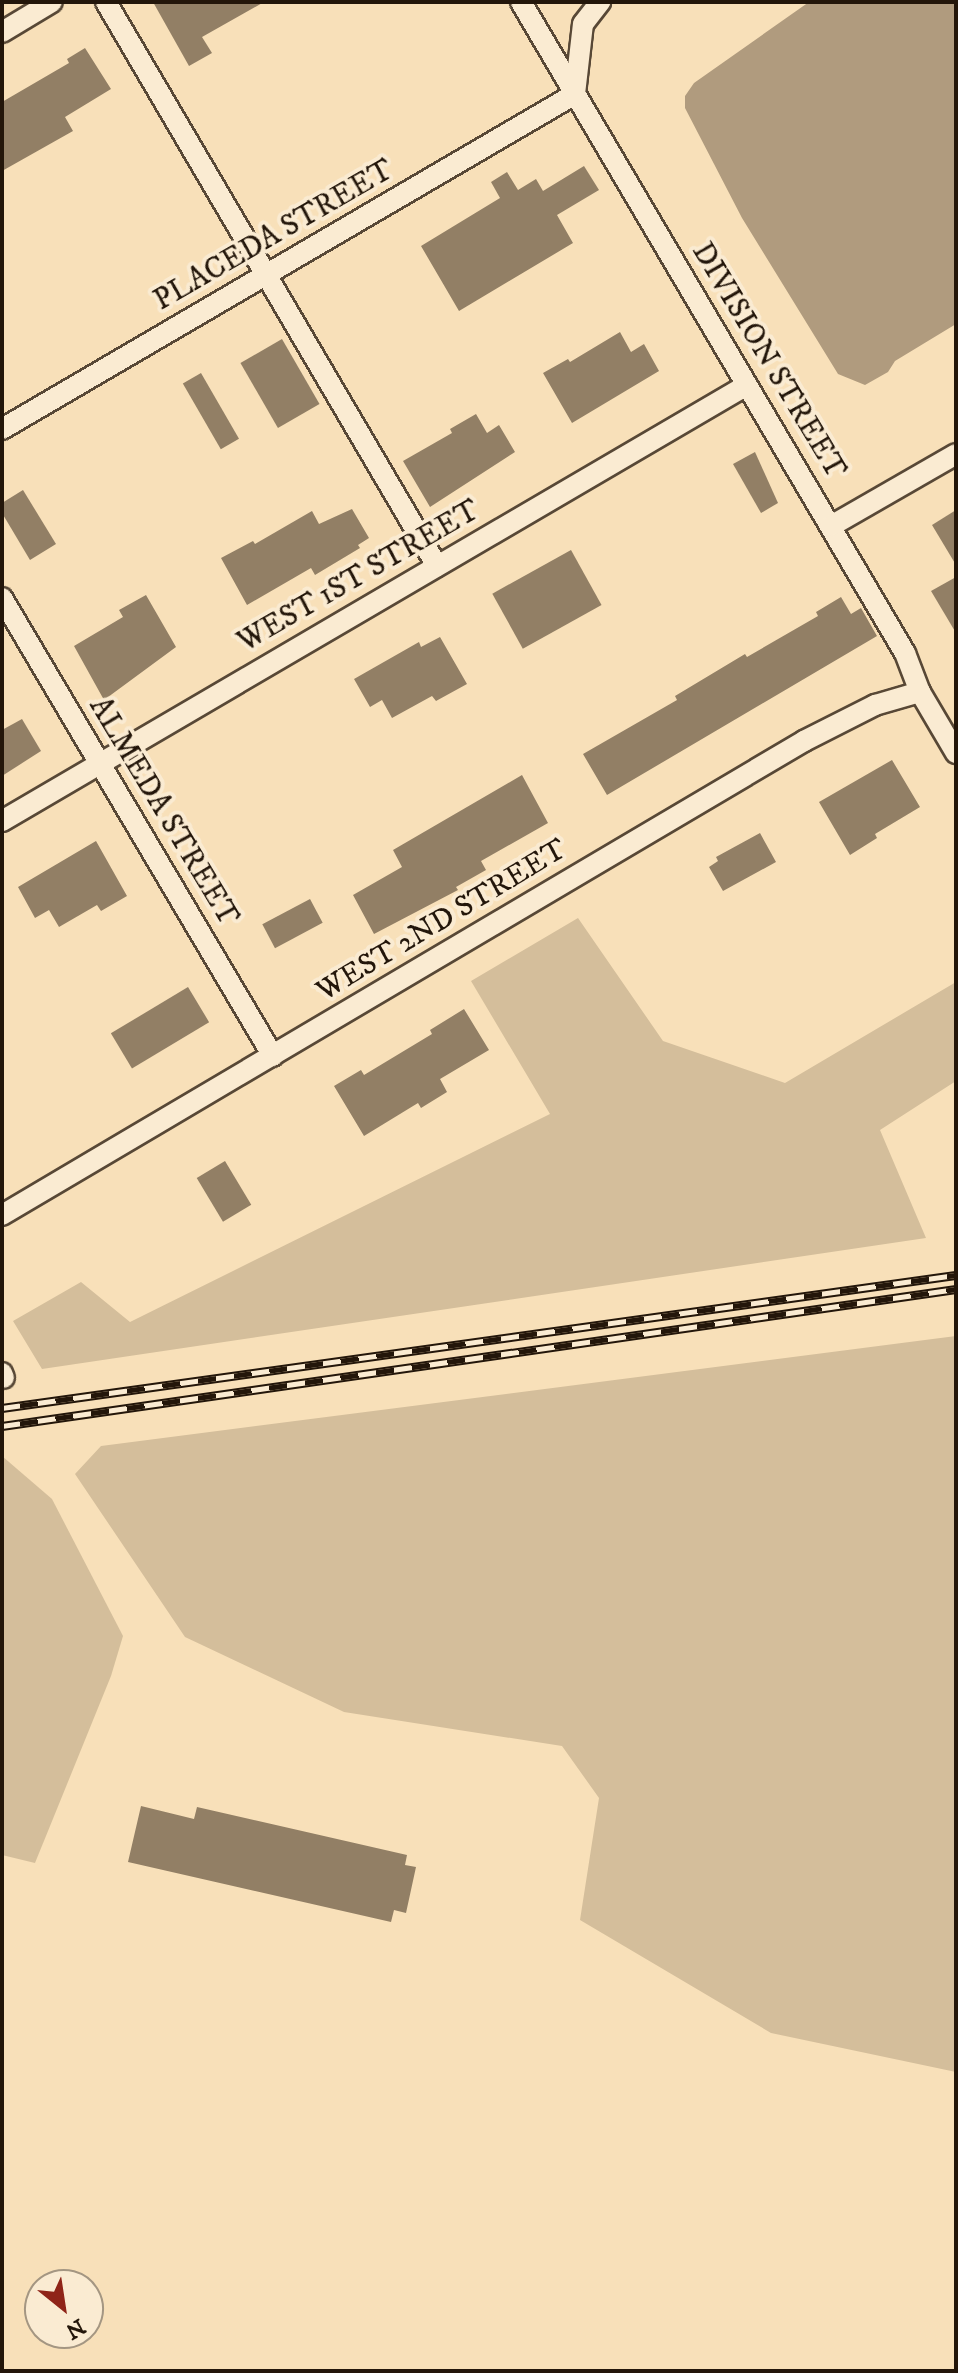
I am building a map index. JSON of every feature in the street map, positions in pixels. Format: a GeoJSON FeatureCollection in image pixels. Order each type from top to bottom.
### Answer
{"type":"FeatureCollection","features":[{"type":"Feature","properties":{"kind":"street"},"geometry":{"type":"LineString","coordinates":[[2,32],[52,2]]}},
{"type":"Feature","properties":{"kind":"street"},"geometry":{"type":"LineString","coordinates":[[106,2],[437,566]]}},
{"type":"Feature","properties":{"kind":"street","name":"DIVISION STREET"},"geometry":{"type":"LineString","coordinates":[[521,2],[905,653],[920,692],[956,753]]}},
{"type":"Feature","properties":{"kind":"street"},"geometry":{"type":"LineString","coordinates":[[575,94],[583,24],[600,2]]}},
{"type":"Feature","properties":{"kind":"street","name":"PLACEDA STREET"},"geometry":{"type":"LineString","coordinates":[[2,429],[575,94]]}},
{"type":"Feature","properties":{"kind":"street","name":"WEST 1ST STREET"},"geometry":{"type":"LineString","coordinates":[[2,821],[747,385]]}},
{"type":"Feature","properties":{"kind":"street"},"geometry":{"type":"LineString","coordinates":[[831,526],[956,454]]}},
{"type":"Feature","properties":{"kind":"street","name":"ALMEDA STREET"},"geometry":{"type":"LineString","coordinates":[[2,598],[273,1056]]}},
{"type":"Feature","properties":{"kind":"street","name":"WEST 2ND STREET"},"geometry":{"type":"LineString","coordinates":[[2,1215],[804,741],[875,705],[920,692]]}},
{"type":"Feature","properties":{"kind":"shaded area"},"geometry":{"type":"Polygon","coordinates":[[[809,2],[956,2],[956,324],[895,361],[888,372],[865,385],[838,374],[742,218],[685,108],[685,96],[694,83],[809,2]]]}},
{"type":"Feature","properties":{"kind":"shaded area"},"geometry":{"type":"Polygon","coordinates":[[[578,918],[663,1041],[785,1083],[956,982],[956,1081],[880,1130],[926,1238],[42,1369],[13,1321],[81,1282],[130,1322],[550,1114],[471,981],[578,918]]]}},
{"type":"Feature","properties":{"kind":"shaded area"},"geometry":{"type":"Polygon","coordinates":[[[956,1336],[956,2072],[771,2033],[580,1920],[599,1798],[562,1746],[344,1712],[185,1637],[75,1474],[101,1446],[956,1336]]]}},
{"type":"Feature","properties":{"kind":"shaded area"},"geometry":{"type":"Polygon","coordinates":[[[2,1456],[52,1499],[123,1636],[111,1676],[35,1863],[2,1855],[2,1456]]]}},
{"type":"Feature","properties":{"kind":"building"},"geometry":{"type":"Polygon","coordinates":[[[153,2],[264,2],[202,37],[212,53],[189,66],[153,2]]]}},
{"type":"Feature","properties":{"kind":"building"},"geometry":{"type":"Polygon","coordinates":[[[85,48],[111,89],[65,117],[73,131],[2,171],[2,102],[69,63],[67,59],[85,48]]]}},
{"type":"Feature","properties":{"kind":"building"},"geometry":{"type":"Polygon","coordinates":[[[584,166],[599,190],[557,215],[573,243],[459,311],[421,246],[500,198],[491,182],[507,172],[518,190],[536,179],[543,191],[584,166]]]}},
{"type":"Feature","properties":{"kind":"building"},"geometry":{"type":"Polygon","coordinates":[[[620,332],[631,352],[644,344],[659,371],[572,423],[543,373],[568,359],[570,362],[620,332]]]}},
{"type":"Feature","properties":{"kind":"building"},"geometry":{"type":"Polygon","coordinates":[[[282,339],[320,404],[278,428],[240,363],[282,339]]]}},
{"type":"Feature","properties":{"kind":"building"},"geometry":{"type":"Polygon","coordinates":[[[201,373],[239,439],[221,449],[183,384],[201,373]]]}},
{"type":"Feature","properties":{"kind":"building"},"geometry":{"type":"Polygon","coordinates":[[[476,414],[487,433],[499,425],[515,452],[430,507],[403,461],[452,433],[450,429],[476,414]]]}},
{"type":"Feature","properties":{"kind":"building"},"geometry":{"type":"Polygon","coordinates":[[[755,452],[778,503],[761,513],[733,464],[755,452]]]}},
{"type":"Feature","properties":{"kind":"building"},"geometry":{"type":"Polygon","coordinates":[[[23,490],[56,544],[30,560],[2,513],[2,503],[23,490]]]}},
{"type":"Feature","properties":{"kind":"building"},"geometry":{"type":"Polygon","coordinates":[[[352,509],[369,538],[358,545],[360,548],[315,575],[311,568],[247,605],[221,558],[253,541],[255,544],[312,511],[319,524],[352,509]]]}},
{"type":"Feature","properties":{"kind":"building"},"geometry":{"type":"Polygon","coordinates":[[[956,510],[956,565],[932,525],[956,510]]]}},
{"type":"Feature","properties":{"kind":"building"},"geometry":{"type":"Polygon","coordinates":[[[571,550],[602,605],[523,649],[492,594],[571,550]]]}},
{"type":"Feature","properties":{"kind":"building"},"geometry":{"type":"Polygon","coordinates":[[[956,577],[956,633],[931,591],[956,577]]]}},
{"type":"Feature","properties":{"kind":"building"},"geometry":{"type":"Polygon","coordinates":[[[146,595],[176,647],[104,700],[74,646],[123,617],[119,610],[146,595]]]}},
{"type":"Feature","properties":{"kind":"building"},"geometry":{"type":"Polygon","coordinates":[[[841,597],[851,614],[861,608],[877,636],[607,795],[583,754],[677,700],[675,696],[745,654],[747,657],[818,616],[816,612],[841,597]]]}},
{"type":"Feature","properties":{"kind":"building"},"geometry":{"type":"Polygon","coordinates":[[[440,637],[467,684],[436,701],[432,696],[392,718],[382,700],[370,707],[354,679],[419,642],[421,647],[440,637]]]}},
{"type":"Feature","properties":{"kind":"building"},"geometry":{"type":"Polygon","coordinates":[[[22,719],[41,751],[2,776],[2,730],[22,719]]]}},
{"type":"Feature","properties":{"kind":"building"},"geometry":{"type":"Polygon","coordinates":[[[892,760],[920,807],[875,834],[877,838],[850,855],[819,802],[892,760]]]}},
{"type":"Feature","properties":{"kind":"building"},"geometry":{"type":"Polygon","coordinates":[[[522,775],[548,823],[481,861],[486,870],[456,887],[458,890],[374,934],[353,895],[402,867],[393,850],[522,775]]]}},
{"type":"Feature","properties":{"kind":"building"},"geometry":{"type":"Polygon","coordinates":[[[760,833],[776,862],[723,891],[709,867],[718,861],[716,857],[760,833]]]}},
{"type":"Feature","properties":{"kind":"building"},"geometry":{"type":"Polygon","coordinates":[[[96,841],[127,896],[101,911],[97,905],[59,927],[49,910],[35,918],[18,887],[96,841]]]}},
{"type":"Feature","properties":{"kind":"building"},"geometry":{"type":"Polygon","coordinates":[[[310,899],[323,923],[275,948],[262,924],[310,899]]]}},
{"type":"Feature","properties":{"kind":"building"},"geometry":{"type":"Polygon","coordinates":[[[188,987],[209,1022],[132,1068],[111,1033],[188,987]]]}},
{"type":"Feature","properties":{"kind":"building"},"geometry":{"type":"Polygon","coordinates":[[[464,1009],[489,1050],[440,1079],[447,1092],[421,1108],[418,1103],[364,1136],[334,1086],[361,1070],[364,1075],[432,1034],[430,1030],[464,1009]]]}},
{"type":"Feature","properties":{"kind":"building"},"geometry":{"type":"Polygon","coordinates":[[[225,1161],[251,1205],[223,1222],[197,1178],[225,1161]]]}},
{"type":"Feature","properties":{"kind":"building"},"geometry":{"type":"Polygon","coordinates":[[[141,1806],[194,1819],[197,1807],[407,1855],[405,1865],[416,1867],[406,1913],[394,1910],[391,1922],[128,1862],[141,1806]]]}},
{"type":"Feature","properties":{"kind":"railway"},"geometry":{"type":"LineString","coordinates":[[2,1408],[956,1275]]}},
{"type":"Feature","properties":{"kind":"railway"},"geometry":{"type":"LineString","coordinates":[[2,1426],[956,1289]]}}]}
